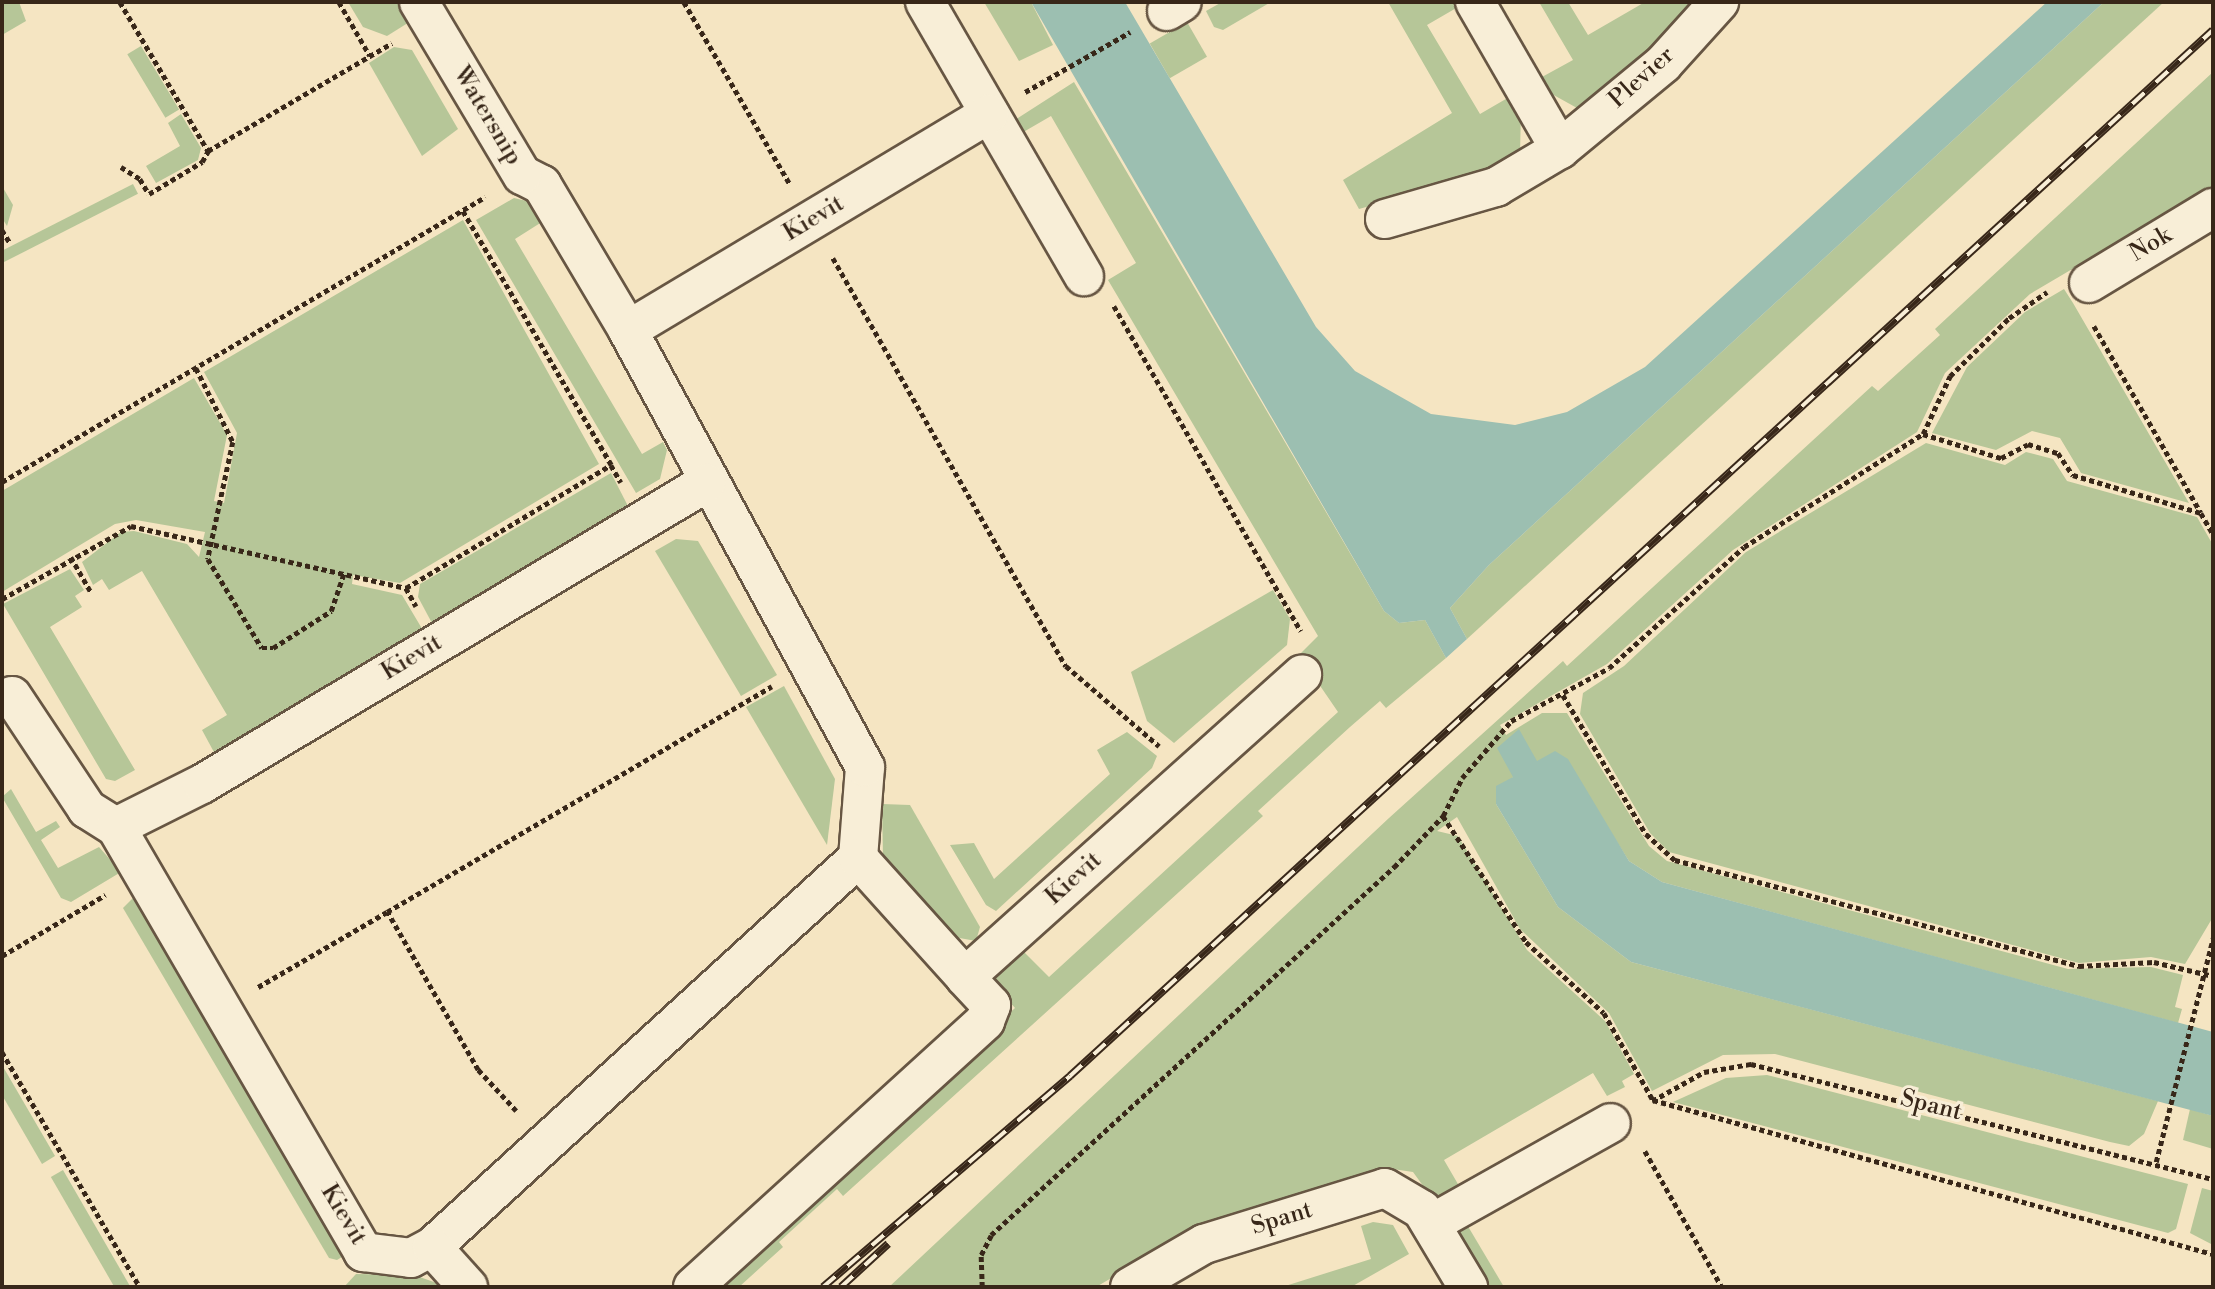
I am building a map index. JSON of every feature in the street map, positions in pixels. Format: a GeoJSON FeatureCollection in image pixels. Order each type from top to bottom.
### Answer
{"type":"FeatureCollection","features":[{"type":"Feature","properties":{"kind":"street"},"geometry":{"type":"LineString","coordinates":[[925,2],[1084,276]]}},
{"type":"Feature","properties":{"kind":"street"},"geometry":{"type":"LineString","coordinates":[[1475,2],[1560,149]]}},
{"type":"Feature","properties":{"kind":"street","name":"Plevier"},"geometry":{"type":"LineString","coordinates":[[1385,219],[1496,187],[1560,149],[1662,64],[1719,2]]}},
{"type":"Feature","properties":{"kind":"street","name":"Watersnip"},"geometry":{"type":"LineString","coordinates":[[425,11],[522,175],[542,185],[628,330]]}},
{"type":"Feature","properties":{"kind":"street","name":"Kievit"},"geometry":{"type":"LineString","coordinates":[[628,330],[989,114]]}},
{"type":"Feature","properties":{"kind":"street","name":"Nok"},"geometry":{"type":"LineString","coordinates":[[2081,287],[2213,208]]}},
{"type":"Feature","properties":{"kind":"street"},"geometry":{"type":"LineString","coordinates":[[628,330],[705,463],[706,483],[806,666],[865,766],[858,858],[991,1005],[985,1021],[692,1287]]}},
{"type":"Feature","properties":{"kind":"street","name":"Kievit"},"geometry":{"type":"LineString","coordinates":[[116,827],[202,784],[706,483]]}},
{"type":"Feature","properties":{"kind":"street","name":"Kievit"},"geometry":{"type":"LineString","coordinates":[[965,977],[1302,675]]}},
{"type":"Feature","properties":{"kind":"street","name":"Kievit"},"geometry":{"type":"LineString","coordinates":[[5,692],[86,809],[116,827],[363,1252],[411,1258],[432,1247],[858,858]]}},
{"type":"Feature","properties":{"kind":"street"},"geometry":{"type":"LineString","coordinates":[[1431,1224],[1617,1119]]}},
{"type":"Feature","properties":{"kind":"street","name":"Spant"},"geometry":{"type":"LineString","coordinates":[[1130,1287],[1204,1244],[1385,1188],[1410,1198],[1431,1224],[1468,1287]]}},
{"type":"Feature","properties":{"kind":"street"},"geometry":{"type":"LineString","coordinates":[[432,1247],[468,1287]]}},
{"type":"Feature","properties":{"kind":"path"},"geometry":{"type":"LineString","coordinates":[[120,2],[208,151]]}},
{"type":"Feature","properties":{"kind":"path"},"geometry":{"type":"LineString","coordinates":[[339,2],[370,56]]}},
{"type":"Feature","properties":{"kind":"path"},"geometry":{"type":"LineString","coordinates":[[684,2],[1066,666],[1191,774]]}},
{"type":"Feature","properties":{"kind":"path"},"geometry":{"type":"LineString","coordinates":[[121,167],[140,178],[149,194],[202,162],[208,151],[370,56],[425,11]]}},
{"type":"Feature","properties":{"kind":"path"},"geometry":{"type":"LineString","coordinates":[[1059,72],[1162,13]]}},
{"type":"Feature","properties":{"kind":"path"},"geometry":{"type":"LineString","coordinates":[[2,482],[522,175]]}},
{"type":"Feature","properties":{"kind":"path"},"geometry":{"type":"LineString","coordinates":[[2,599],[71,557],[131,526],[405,589],[611,465],[462,210]]}},
{"type":"Feature","properties":{"kind":"path"},"geometry":{"type":"LineString","coordinates":[[2,230],[9,243]]}},
{"type":"Feature","properties":{"kind":"path"},"geometry":{"type":"LineString","coordinates":[[1084,276],[1113,305],[1303,626],[1286,659],[1302,675]]}},
{"type":"Feature","properties":{"kind":"path"},"geometry":{"type":"LineString","coordinates":[[982,1287],[981,1255],[991,1235],[1443,816],[1462,778],[1511,721],[1563,695],[1633,649],[1744,547],[1923,434],[1950,376],[2008,318],[2066,281],[2081,287],[2213,534]]}},
{"type":"Feature","properties":{"kind":"path"},"geometry":{"type":"LineString","coordinates":[[196,368],[233,442],[208,559],[268,649],[331,611],[344,573]]}},
{"type":"Feature","properties":{"kind":"path"},"geometry":{"type":"LineString","coordinates":[[1923,434],[2001,458],[2028,444],[2058,453],[2073,475],[2202,513]]}},
{"type":"Feature","properties":{"kind":"path"},"geometry":{"type":"LineString","coordinates":[[71,557],[91,592]]}},
{"type":"Feature","properties":{"kind":"path"},"geometry":{"type":"LineString","coordinates":[[222,1008],[806,666]]}},
{"type":"Feature","properties":{"kind":"path"},"geometry":{"type":"LineString","coordinates":[[1563,695],[1646,834],[1675,860],[2079,966],[2154,962],[2213,976]]}},
{"type":"Feature","properties":{"kind":"path"},"geometry":{"type":"LineString","coordinates":[[1443,816],[1461,835],[1526,942],[1604,1013],[1653,1100],[2213,1254]]}},
{"type":"Feature","properties":{"kind":"path"},"geometry":{"type":"LineString","coordinates":[[2,956],[142,873]]}},
{"type":"Feature","properties":{"kind":"path"},"geometry":{"type":"LineString","coordinates":[[387,912],[478,1070],[546,1142]]}},
{"type":"Feature","properties":{"kind":"path"},"geometry":{"type":"LineString","coordinates":[[2156,1162],[2213,938]]}},
{"type":"Feature","properties":{"kind":"path"},"geometry":{"type":"LineString","coordinates":[[2,1052],[139,1287]]}},
{"type":"Feature","properties":{"kind":"path","name":"Spant"},"geometry":{"type":"LineString","coordinates":[[1617,1119],[1704,1072],[1751,1064],[2156,1162],[2213,1179]]}},
{"type":"Feature","properties":{"kind":"path"},"geometry":{"type":"LineString","coordinates":[[1617,1119],[1722,1287]]}},
{"type":"Feature","properties":{"kind":"green space"},"geometry":{"type":"Polygon","coordinates":[[[2,2],[19,2],[26,21],[2,35],[2,2]]]}},
{"type":"Feature","properties":{"kind":"green space"},"geometry":{"type":"Polygon","coordinates":[[[348,2],[400,2],[411,21],[387,36],[363,27],[348,2]]]}},
{"type":"Feature","properties":{"kind":"green space"},"geometry":{"type":"Polygon","coordinates":[[[984,2],[1031,2],[1053,45],[1019,61],[984,2]]]}},
{"type":"Feature","properties":{"kind":"green space"},"geometry":{"type":"Polygon","coordinates":[[[1222,2],[1271,2],[1223,30],[1214,27],[1206,11],[1222,2]]]}},
{"type":"Feature","properties":{"kind":"green space"},"geometry":{"type":"Polygon","coordinates":[[[1388,2],[1455,2],[1458,7],[1427,25],[1480,114],[1511,96],[1521,112],[1520,153],[1484,174],[1359,209],[1343,180],[1452,113],[1388,2]]]}},
{"type":"Feature","properties":{"kind":"green space"},"geometry":{"type":"Polygon","coordinates":[[[1539,2],[1568,2],[1588,35],[1645,2],[1696,2],[1586,113],[1550,93],[1542,77],[1573,60],[1539,2]]]}},
{"type":"Feature","properties":{"kind":"green space"},"geometry":{"type":"Polygon","coordinates":[[[2104,2],[2164,2],[1467,639],[1450,608],[1489,565],[2104,2]]]}},
{"type":"Feature","properties":{"kind":"green space"},"geometry":{"type":"Polygon","coordinates":[[[1187,22],[1207,57],[1170,78],[1150,44],[1187,22]]]}},
{"type":"Feature","properties":{"kind":"green space"},"geometry":{"type":"Polygon","coordinates":[[[141,46],[179,109],[165,118],[127,54],[141,46]]]}},
{"type":"Feature","properties":{"kind":"green space"},"geometry":{"type":"Polygon","coordinates":[[[394,47],[412,50],[458,129],[422,156],[369,63],[394,47]]]}},
{"type":"Feature","properties":{"kind":"green space"},"geometry":{"type":"Polygon","coordinates":[[[2213,72],[2213,186],[2030,294],[1945,373],[1917,432],[1733,550],[1607,664],[1500,725],[1506,735],[1542,713],[1567,713],[1649,846],[1667,861],[2068,969],[2151,967],[2183,975],[2175,1007],[2182,1009],[2178,1023],[1662,882],[1629,861],[1605,823],[1537,762],[1513,777],[1496,804],[1558,907],[1631,962],[2158,1101],[2144,1134],[2129,1146],[2110,1142],[1775,1054],[1723,1055],[1652,1091],[1609,1013],[1520,929],[1457,817],[1437,831],[1458,836],[1527,950],[1605,1021],[1634,1074],[1622,1081],[1625,1087],[1607,1096],[1593,1073],[1444,1160],[1462,1191],[1437,1205],[1413,1172],[1386,1168],[1197,1228],[1096,1287],[889,1287],[1389,818],[1563,661],[1567,666],[1872,386],[1878,391],[1940,335],[1935,329],[2213,72]]]}},
{"type":"Feature","properties":{"kind":"green space"},"geometry":{"type":"Polygon","coordinates":[[[1074,82],[1384,611],[1399,623],[1425,620],[1446,658],[1386,708],[1380,701],[1350,727],[1258,811],[1263,816],[843,1196],[837,1189],[779,1242],[783,1247],[739,1287],[710,1287],[1015,1008],[992,981],[1023,951],[1049,977],[1338,712],[1299,655],[1318,636],[1108,280],[1136,263],[1051,116],[1020,134],[1015,120],[1074,82]]]}},
{"type":"Feature","properties":{"kind":"green space"},"geometry":{"type":"Polygon","coordinates":[[[181,114],[201,148],[198,160],[156,183],[146,166],[180,146],[168,123],[181,114]]]}},
{"type":"Feature","properties":{"kind":"green space"},"geometry":{"type":"Polygon","coordinates":[[[133,184],[138,194],[3,263],[2,251],[133,184]]]}},
{"type":"Feature","properties":{"kind":"green space"},"geometry":{"type":"Polygon","coordinates":[[[2,186],[13,205],[7,226],[2,218],[2,186]]]}},
{"type":"Feature","properties":{"kind":"green space"},"geometry":{"type":"Polygon","coordinates":[[[514,198],[535,203],[545,220],[515,239],[642,454],[663,442],[667,450],[660,479],[636,493],[476,220],[514,198]]]}},
{"type":"Feature","properties":{"kind":"green space"},"geometry":{"type":"Polygon","coordinates":[[[463,220],[599,464],[400,583],[353,575],[352,584],[402,595],[424,632],[215,754],[202,730],[227,715],[142,571],[109,590],[102,579],[93,585],[82,562],[121,532],[134,531],[187,544],[199,557],[205,532],[136,520],[115,524],[2,592],[2,491],[194,378],[227,435],[214,501],[224,503],[237,433],[204,372],[463,220]]]}},
{"type":"Feature","properties":{"kind":"green space"},"geometry":{"type":"Polygon","coordinates":[[[2064,289],[2189,503],[2081,473],[2060,438],[2032,431],[1996,450],[1932,433],[1967,367],[2025,312],[2064,289]]]}},
{"type":"Feature","properties":{"kind":"green space"},"geometry":{"type":"Polygon","coordinates":[[[1926,443],[2005,465],[2026,452],[2053,459],[2067,481],[2197,517],[2213,545],[2213,917],[2185,964],[2151,957],[2079,963],[1669,852],[1650,833],[1580,714],[1583,693],[1624,666],[1746,552],[1926,443]]]}},
{"type":"Feature","properties":{"kind":"green space"},"geometry":{"type":"Polygon","coordinates":[[[611,473],[630,510],[433,625],[418,597],[420,584],[611,473]]]}},
{"type":"Feature","properties":{"kind":"green space"},"geometry":{"type":"Polygon","coordinates":[[[676,539],[698,541],[777,675],[741,696],[655,551],[676,539]]]}},
{"type":"Feature","properties":{"kind":"green space"},"geometry":{"type":"Polygon","coordinates":[[[70,569],[84,590],[75,596],[82,607],[50,627],[135,770],[115,781],[106,779],[3,604],[70,569]]]}},
{"type":"Feature","properties":{"kind":"green space"},"geometry":{"type":"Polygon","coordinates":[[[1273,590],[1290,619],[1287,645],[1174,743],[1147,721],[1131,672],[1273,590]]]}},
{"type":"Feature","properties":{"kind":"green space"},"geometry":{"type":"Polygon","coordinates":[[[784,686],[835,779],[827,845],[746,707],[784,686]]]}},
{"type":"Feature","properties":{"kind":"green space"},"geometry":{"type":"Polygon","coordinates":[[[1127,732],[1157,756],[1152,768],[996,911],[986,905],[950,845],[974,843],[994,879],[1110,774],[1097,750],[1127,732]]]}},
{"type":"Feature","properties":{"kind":"green space"},"geometry":{"type":"Polygon","coordinates":[[[11,789],[36,832],[56,821],[60,827],[41,840],[58,868],[99,847],[121,872],[71,902],[61,898],[2,797],[11,789]]]}},
{"type":"Feature","properties":{"kind":"green space"},"geometry":{"type":"Polygon","coordinates":[[[882,804],[910,805],[980,927],[976,941],[954,937],[883,859],[882,804]]]}},
{"type":"Feature","properties":{"kind":"green space"},"geometry":{"type":"Polygon","coordinates":[[[135,896],[345,1255],[337,1260],[329,1258],[123,908],[135,896]]]}},
{"type":"Feature","properties":{"kind":"green space"},"geometry":{"type":"Polygon","coordinates":[[[2,1065],[55,1156],[42,1164],[2,1095],[2,1065]]]}},
{"type":"Feature","properties":{"kind":"green space"},"geometry":{"type":"Polygon","coordinates":[[[1767,1075],[2188,1184],[2176,1229],[2168,1233],[1673,1102],[1726,1078],[1767,1075]]]}},
{"type":"Feature","properties":{"kind":"green space"},"geometry":{"type":"Polygon","coordinates":[[[2190,1109],[2213,1116],[2213,1149],[2183,1140],[2190,1109]]]}},
{"type":"Feature","properties":{"kind":"green space"},"geometry":{"type":"Polygon","coordinates":[[[63,1170],[130,1287],[114,1287],[51,1177],[63,1170]]]}},
{"type":"Feature","properties":{"kind":"green space"},"geometry":{"type":"Polygon","coordinates":[[[2202,1188],[2213,1191],[2213,1245],[2190,1233],[2202,1188]]]}},
{"type":"Feature","properties":{"kind":"green space"},"geometry":{"type":"Polygon","coordinates":[[[1373,1222],[1393,1225],[1409,1254],[1351,1287],[1282,1287],[1371,1259],[1361,1226],[1373,1222]]]}},
{"type":"Feature","properties":{"kind":"green space"},"geometry":{"type":"Polygon","coordinates":[[[1466,1223],[1504,1287],[1484,1287],[1452,1232],[1466,1223]]]}},
{"type":"Feature","properties":{"kind":"green space"},"geometry":{"type":"Polygon","coordinates":[[[356,1274],[414,1275],[448,1287],[344,1287],[356,1274]]]}},
{"type":"Feature","properties":{"kind":"shaded area"},"geometry":{"type":"Polygon","coordinates":[[[1031,2],[1125,2],[1316,327],[1355,371],[1431,414],[1515,425],[1567,412],[1645,367],[2047,2],[2104,2],[1489,565],[1450,608],[1467,639],[1446,658],[1425,620],[1399,623],[1384,611],[1031,2]]]}},
{"type":"Feature","properties":{"kind":"shaded area"},"geometry":{"type":"Polygon","coordinates":[[[1519,729],[1537,761],[1555,751],[1568,759],[1629,861],[1662,882],[2213,1032],[2213,1116],[1631,962],[1558,907],[1496,804],[1496,786],[1513,777],[1497,748],[1519,729]]]}},
{"type":"Feature","properties":{"kind":"railway"},"geometry":{"type":"LineString","coordinates":[[823,1287],[1070,1076],[2213,30]]}},
{"type":"Feature","properties":{"kind":"railway"},"geometry":{"type":"LineString","coordinates":[[841,1287],[888,1244]]}}]}
